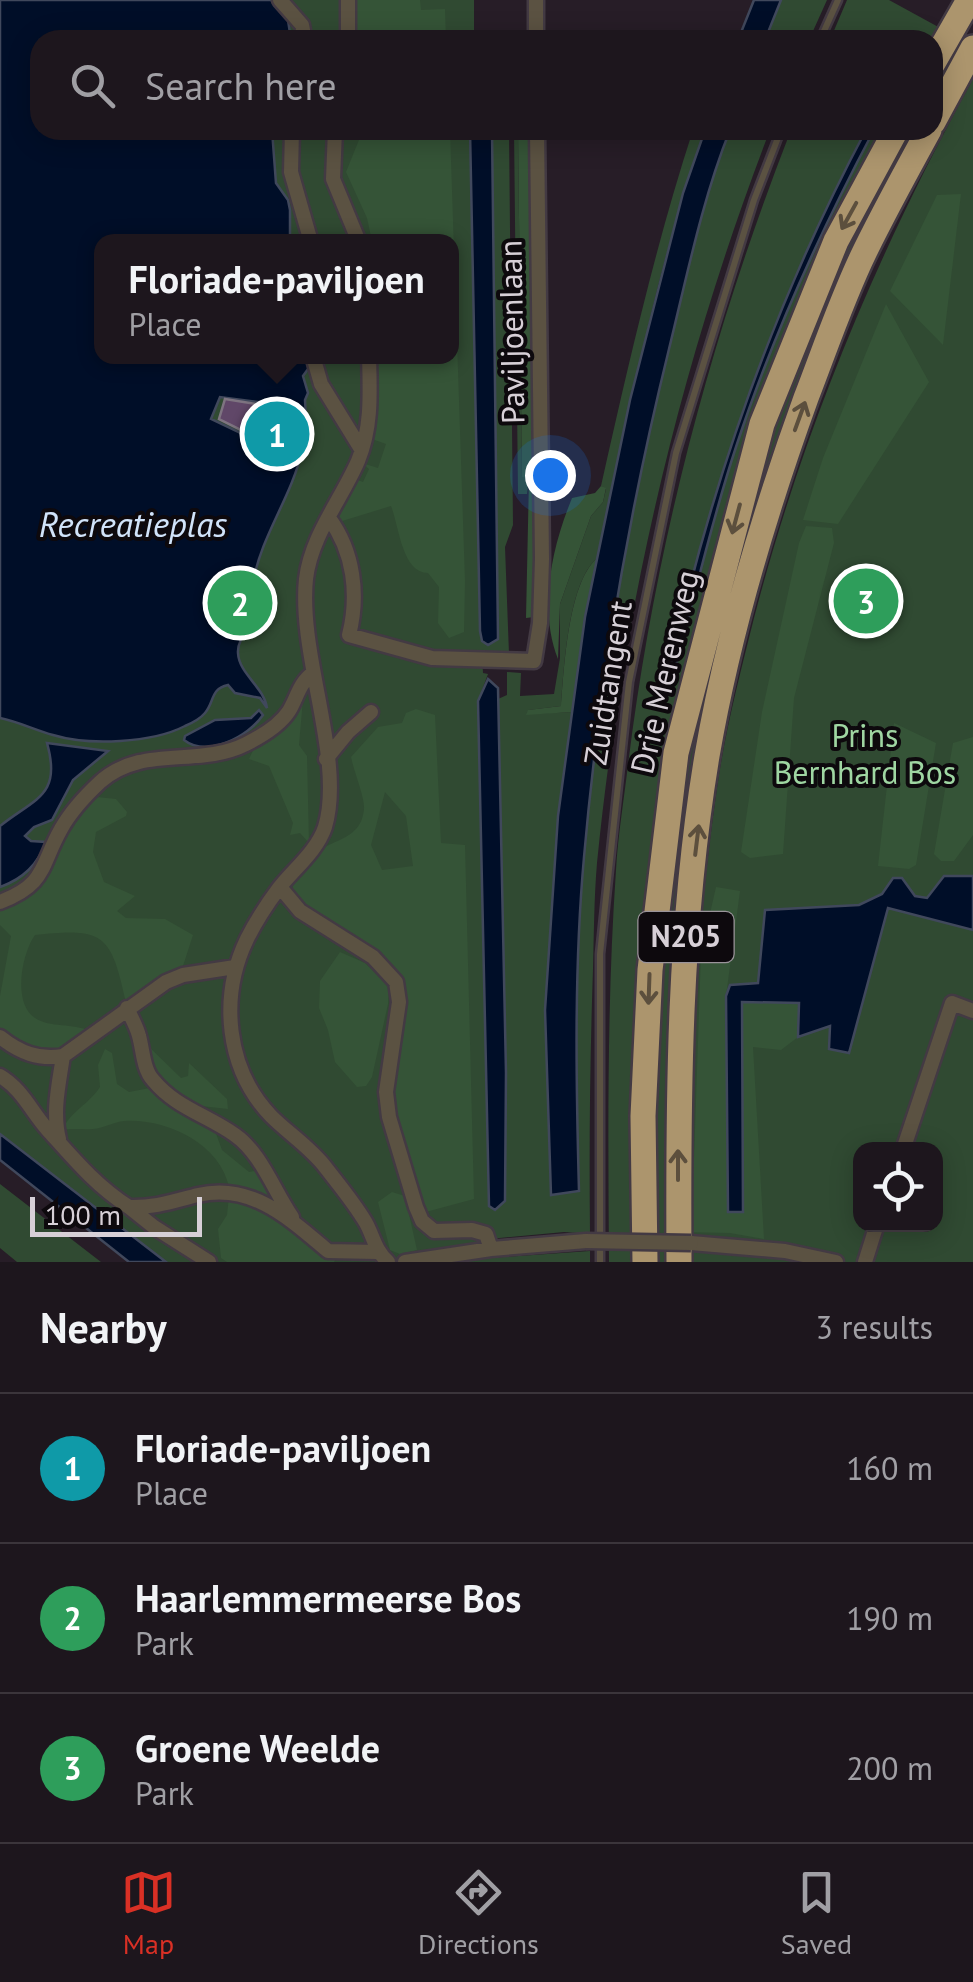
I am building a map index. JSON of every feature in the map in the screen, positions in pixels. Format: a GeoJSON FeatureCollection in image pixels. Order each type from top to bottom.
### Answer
{"type":"FeatureCollection","features":[{"type":"Feature","properties":{"kind":"highway"},"geometry":{"type":"LineString","coordinates":[[943,45],[969,0]]}},
{"type":"Feature","properties":{"kind":"highway"},"geometry":{"type":"LineString","coordinates":[[943,104],[973,48]]}},
{"type":"Feature","properties":{"kind":"highway","name":"Drie Merenweg"},"geometry":{"type":"LineString","coordinates":[[646,1262],[644,1116],[650,970],[676,754],[762,424],[836,241],[891,140]]}},
{"type":"Feature","properties":{"kind":"highway","name":"Drie Merenweg"},"geometry":{"type":"LineString","coordinates":[[685,1252],[678,1118],[687,924],[707,756],[767,508],[836,317],[864,252],[924,140]]}},
{"type":"Feature","properties":{"kind":"street"},"geometry":{"type":"LineString","coordinates":[[280,0],[303,30]]}},
{"type":"Feature","properties":{"kind":"street"},"geometry":{"type":"LineString","coordinates":[[348,0],[348,30]]}},
{"type":"Feature","properties":{"kind":"street"},"geometry":{"type":"LineString","coordinates":[[536,0],[536,30]]}},
{"type":"Feature","properties":{"kind":"street"},"geometry":{"type":"LineString","coordinates":[[292,140],[291,172],[309,234]]}},
{"type":"Feature","properties":{"kind":"street"},"geometry":{"type":"LineString","coordinates":[[335,140],[334,180],[355,234]]}},
{"type":"Feature","properties":{"kind":"street","name":"Paviljoenlaan"},"geometry":{"type":"LineString","coordinates":[[329,518],[340,533],[351,570],[355,594],[349,635],[432,658],[534,661],[540,624],[542,559],[537,140]]}},
{"type":"Feature","properties":{"kind":"street"},"geometry":{"type":"LineString","coordinates":[[314,364],[318,393],[362,448]]}},
{"type":"Feature","properties":{"kind":"street"},"geometry":{"type":"LineString","coordinates":[[128,1206],[169,1204],[200,1194],[228,1191],[245,1195],[294,1220],[328,1251],[380,1259],[368,1226],[321,1161],[257,1100],[237,1059],[230,1008],[235,968],[253,929],[325,826],[329,787],[306,618],[306,577],[315,545],[362,448],[370,408],[369,364]]}},
{"type":"Feature","properties":{"kind":"street"},"geometry":{"type":"LineString","coordinates":[[0,902],[14,897],[36,880],[74,809],[102,780],[144,760],[222,753],[246,744],[284,718],[300,687],[313,673]]}},
{"type":"Feature","properties":{"kind":"street"},"geometry":{"type":"LineString","coordinates":[[326,759],[371,712]]}},
{"type":"Feature","properties":{"kind":"street"},"geometry":{"type":"LineString","coordinates":[[280,887],[300,911],[372,958],[396,982],[399,1002],[386,1092],[389,1117],[416,1207],[422,1221],[434,1230],[486,1234],[490,1250]]}},
{"type":"Feature","properties":{"kind":"street"},"geometry":{"type":"LineString","coordinates":[[1,1040],[45,1059],[64,1056],[148,993],[183,975],[235,968]]}},
{"type":"Feature","properties":{"kind":"street"},"geometry":{"type":"LineString","coordinates":[[906,1142],[952,1004],[973,1010]]}},
{"type":"Feature","properties":{"kind":"street"},"geometry":{"type":"LineString","coordinates":[[126,1008],[138,1032],[150,1078],[182,1106],[197,1111],[202,1118],[232,1132],[246,1144],[294,1220]]}},
{"type":"Feature","properties":{"kind":"street"},"geometry":{"type":"LineString","coordinates":[[59,1140],[56,1094],[64,1056]]}},
{"type":"Feature","properties":{"kind":"street"},"geometry":{"type":"LineString","coordinates":[[0,1076],[30,1103],[47,1129],[100,1186],[154,1228],[210,1262]]}},
{"type":"Feature","properties":{"kind":"street"},"geometry":{"type":"LineString","coordinates":[[865,1262],[875,1232]]}},
{"type":"Feature","properties":{"kind":"street"},"geometry":{"type":"LineString","coordinates":[[405,1262],[586,1241],[836,1262]]}},
{"type":"Feature","properties":{"kind":"lane"},"geometry":{"type":"LineString","coordinates":[[824,30],[838,0]]}},
{"type":"Feature","properties":{"kind":"lane","name":"Zuidtangent"},"geometry":{"type":"LineString","coordinates":[[600,1262],[600,954],[629,682],[676,453],[754,200],[777,140]]}},
{"type":"Feature","properties":{"kind":"green space"},"geometry":{"type":"Polygon","coordinates":[[[0,0],[474,0],[474,30],[30,30],[30,140],[475,140],[498,639],[492,140],[509,140],[513,525],[505,547],[509,654],[482,655],[483,673],[488,674],[478,701],[489,1206],[506,1073],[498,699],[507,695],[507,672],[521,673],[520,696],[554,694],[560,658],[560,604],[591,516],[603,502],[606,489],[601,486],[621,396],[679,174],[690,140],[702,140],[658,288],[600,556],[589,567],[574,603],[561,706],[529,710],[527,714],[572,712],[558,816],[545,1010],[551,1195],[579,1190],[577,981],[584,857],[607,665],[641,475],[696,238],[726,140],[766,140],[737,219],[682,399],[639,583],[622,676],[595,889],[590,1234],[564,1232],[489,1239],[490,1258],[590,1251],[590,1262],[154,1262],[0,1138],[0,0]]]}},
{"type":"Feature","properties":{"kind":"green space"},"geometry":{"type":"Polygon","coordinates":[[[353,0],[420,0],[421,10],[445,9],[446,30],[352,30],[353,0]]]}},
{"type":"Feature","properties":{"kind":"green space"},"geometry":{"type":"Polygon","coordinates":[[[781,0],[827,0],[814,30],[769,30],[781,0]]]}},
{"type":"Feature","properties":{"kind":"green space"},"geometry":{"type":"Polygon","coordinates":[[[847,0],[889,0],[942,29],[941,30],[834,30],[847,0]]]}},
{"type":"Feature","properties":{"kind":"green space","name":"Prins Bernhard Bos"},"geometry":{"type":"Polygon","coordinates":[[[973,68],[973,1262],[682,1262],[703,906],[720,767],[738,681],[774,548],[820,410],[875,276],[972,81],[969,76],[973,68]]]}},
{"type":"Feature","properties":{"kind":"green space"},"geometry":{"type":"Polygon","coordinates":[[[359,140],[450,140],[453,234],[370,234],[346,172],[359,140]]]}},
{"type":"Feature","properties":{"kind":"green space"},"geometry":{"type":"Polygon","coordinates":[[[514,140],[518,140],[522,476],[529,477],[527,494],[518,494],[514,140]]]}},
{"type":"Feature","properties":{"kind":"green space"},"geometry":{"type":"Polygon","coordinates":[[[518,140],[532,140],[536,477],[534,617],[526,618],[529,478],[522,477],[518,140]]]}},
{"type":"Feature","properties":{"kind":"green space"},"geometry":{"type":"Polygon","coordinates":[[[787,140],[882,140],[783,345],[724,515],[676,704],[640,1262],[609,1262],[613,919],[639,683],[670,522],[690,442],[711,363],[787,140]]]}},
{"type":"Feature","properties":{"kind":"green space"},"geometry":{"type":"Polygon","coordinates":[[[878,181],[796,393],[706,706],[680,858],[668,1021],[670,1262],[653,1262],[652,1062],[693,693],[785,376],[878,181]]]}},
{"type":"Feature","properties":{"kind":"green space"},"geometry":{"type":"Polygon","coordinates":[[[961,194],[943,345],[890,291],[937,195],[961,194]]]}},
{"type":"Feature","properties":{"kind":"green space"},"geometry":{"type":"Polygon","coordinates":[[[886,304],[929,382],[838,524],[803,520],[823,458],[886,304]]]}},
{"type":"Feature","properties":{"kind":"green space"},"geometry":{"type":"Polygon","coordinates":[[[374,364],[458,364],[464,632],[449,638],[438,623],[439,587],[407,557],[391,506],[339,522],[336,515],[355,479],[363,482],[369,469],[362,463],[378,468],[386,444],[369,438],[374,364]]]}},
{"type":"Feature","properties":{"kind":"green space"},"geometry":{"type":"Polygon","coordinates":[[[601,486],[606,488],[603,502],[591,516],[560,604],[558,659],[548,599],[554,557],[572,498],[595,493],[601,486]]]}},
{"type":"Feature","properties":{"kind":"green space"},"geometry":{"type":"Polygon","coordinates":[[[806,526],[832,528],[834,543],[794,698],[783,854],[750,858],[741,852],[762,712],[806,526]]]}},
{"type":"Feature","properties":{"kind":"green space"},"geometry":{"type":"Polygon","coordinates":[[[600,556],[585,617],[572,712],[526,715],[528,710],[561,706],[574,603],[589,567],[600,556]]]}},
{"type":"Feature","properties":{"kind":"green space"},"geometry":{"type":"Polygon","coordinates":[[[300,693],[303,699],[299,745],[307,756],[309,843],[300,833],[290,835],[293,823],[269,766],[249,759],[258,740],[300,693]]]}},
{"type":"Feature","properties":{"kind":"green space"},"geometry":{"type":"Polygon","coordinates":[[[416,709],[435,715],[441,843],[465,845],[474,1199],[422,1213],[388,1092],[398,981],[322,924],[292,892],[297,877],[318,854],[352,833],[363,817],[364,804],[351,757],[378,727],[402,723],[406,713],[416,709]],[[385,792],[371,845],[382,870],[413,866],[406,816],[385,792]]]}},
{"type":"Feature","properties":{"kind":"green space"},"geometry":{"type":"Polygon","coordinates":[[[894,723],[936,743],[916,865],[909,869],[878,866],[894,723]]]}},
{"type":"Feature","properties":{"kind":"green space"},"geometry":{"type":"Polygon","coordinates":[[[973,737],[973,835],[954,861],[941,861],[934,854],[953,743],[973,737]]]}},
{"type":"Feature","properties":{"kind":"green space"},"geometry":{"type":"Polygon","coordinates":[[[91,798],[116,799],[127,812],[96,832],[93,852],[104,882],[135,896],[117,911],[126,918],[165,919],[193,935],[181,972],[126,1002],[115,962],[101,940],[77,933],[35,935],[26,953],[22,978],[23,1001],[28,1011],[41,1021],[90,1031],[65,1048],[45,1052],[0,1030],[0,996],[11,936],[0,925],[0,905],[13,903],[91,798]]]}},
{"type":"Feature","properties":{"kind":"green space"},"geometry":{"type":"Polygon","coordinates":[[[716,887],[740,891],[726,996],[729,1212],[743,1211],[742,1002],[800,1003],[798,1037],[781,1050],[753,1047],[764,1239],[730,1233],[683,1232],[684,1191],[693,1188],[701,953],[716,887]]]}},
{"type":"Feature","properties":{"kind":"green space"},"geometry":{"type":"Polygon","coordinates":[[[340,952],[365,963],[389,986],[372,1077],[366,1086],[357,1087],[335,1062],[319,1008],[320,981],[340,952]]]}},
{"type":"Feature","properties":{"kind":"green space"},"geometry":{"type":"Polygon","coordinates":[[[146,1044],[181,1078],[188,1076],[189,1063],[227,1099],[228,1109],[183,1104],[154,1075],[146,1044]]]}},
{"type":"Feature","properties":{"kind":"green space"},"geometry":{"type":"Polygon","coordinates":[[[105,1049],[112,1053],[117,1084],[129,1092],[155,1087],[214,1128],[222,1150],[249,1172],[260,1170],[279,1206],[229,1187],[215,1158],[203,1146],[173,1129],[124,1121],[97,1128],[62,1130],[100,1087],[98,1065],[105,1049]]]}},
{"type":"Feature","properties":{"kind":"green space"},"geometry":{"type":"Polygon","coordinates":[[[0,1184],[101,1262],[17,1262],[0,1248],[0,1184]]]}},
{"type":"Feature","properties":{"kind":"green space"},"geometry":{"type":"Polygon","coordinates":[[[392,1192],[405,1196],[417,1250],[400,1254],[390,1250],[378,1202],[392,1192]]]}},
{"type":"Feature","properties":{"kind":"green space"},"geometry":{"type":"Polygon","coordinates":[[[229,1196],[274,1215],[337,1257],[334,1262],[227,1262],[221,1258],[218,1229],[227,1215],[229,1196]]]}},
{"type":"Feature","properties":{"kind":"water","name":"Recreatieplas"},"geometry":{"type":"Polygon","coordinates":[[[0,0],[271,0],[288,20],[290,30],[30,30],[30,140],[273,140],[276,183],[288,200],[290,234],[94,234],[94,364],[308,364],[303,376],[308,393],[306,419],[281,405],[220,397],[211,419],[270,447],[302,451],[257,565],[253,586],[257,612],[238,647],[239,661],[267,708],[260,698],[235,693],[228,685],[215,692],[205,713],[193,722],[156,736],[120,741],[68,738],[0,718],[0,0]]]}},
{"type":"Feature","properties":{"kind":"water"},"geometry":{"type":"Polygon","coordinates":[[[754,0],[781,0],[769,30],[742,30],[754,0]]]}},
{"type":"Feature","properties":{"kind":"water"},"geometry":{"type":"Polygon","coordinates":[[[470,140],[492,140],[498,639],[488,645],[482,641],[470,140]]]}},
{"type":"Feature","properties":{"kind":"water"},"geometry":{"type":"Polygon","coordinates":[[[702,140],[726,140],[703,211],[654,412],[617,602],[584,857],[577,1066],[579,1191],[551,1195],[545,1010],[558,816],[585,617],[630,400],[683,193],[702,140]]]}},
{"type":"Feature","properties":{"kind":"water"},"geometry":{"type":"Polygon","coordinates":[[[861,140],[869,140],[798,286],[750,406],[673,676],[669,674],[686,603],[725,464],[774,327],[861,140]]]}},
{"type":"Feature","properties":{"kind":"water"},"geometry":{"type":"Polygon","coordinates":[[[488,679],[498,688],[506,1073],[505,1201],[495,1210],[489,1206],[478,701],[488,679]]]}},
{"type":"Feature","properties":{"kind":"water"},"geometry":{"type":"Polygon","coordinates":[[[259,710],[263,715],[248,731],[227,742],[204,747],[184,740],[215,720],[251,718],[259,710]]]}},
{"type":"Feature","properties":{"kind":"water"},"geometry":{"type":"Polygon","coordinates":[[[47,743],[108,751],[73,780],[52,820],[34,827],[25,836],[31,841],[46,842],[34,864],[16,880],[0,887],[0,826],[34,801],[48,785],[51,761],[47,743]]]}},
{"type":"Feature","properties":{"kind":"water"},"geometry":{"type":"Polygon","coordinates":[[[944,876],[973,876],[973,930],[888,908],[849,1053],[829,1049],[830,1026],[798,1037],[799,1003],[742,1002],[743,1212],[728,1212],[726,996],[730,985],[758,983],[765,910],[859,905],[882,894],[893,878],[902,878],[915,896],[927,898],[944,876]]]}},
{"type":"Feature","properties":{"kind":"water"},"geometry":{"type":"Polygon","coordinates":[[[0,1134],[166,1262],[129,1262],[0,1160],[0,1134]]]}},
{"type":"Feature","properties":{"kind":"building"},"geometry":{"type":"Polygon","coordinates":[[[225,399],[287,409],[310,421],[301,450],[275,447],[219,419],[225,399]]]}},
{"type":"Feature","properties":{"kind":"place","name":"Floriade-paviljoen"},"geometry":{"type":"Point","coordinates":[277,434]}},
{"type":"Feature","properties":{"kind":"place","name":"Groene Weelde"},"geometry":{"type":"Point","coordinates":[866,601]}},
{"type":"Feature","properties":{"kind":"place","name":"Haarlemmermeerse Bos"},"geometry":{"type":"Point","coordinates":[240,603]}}]}
